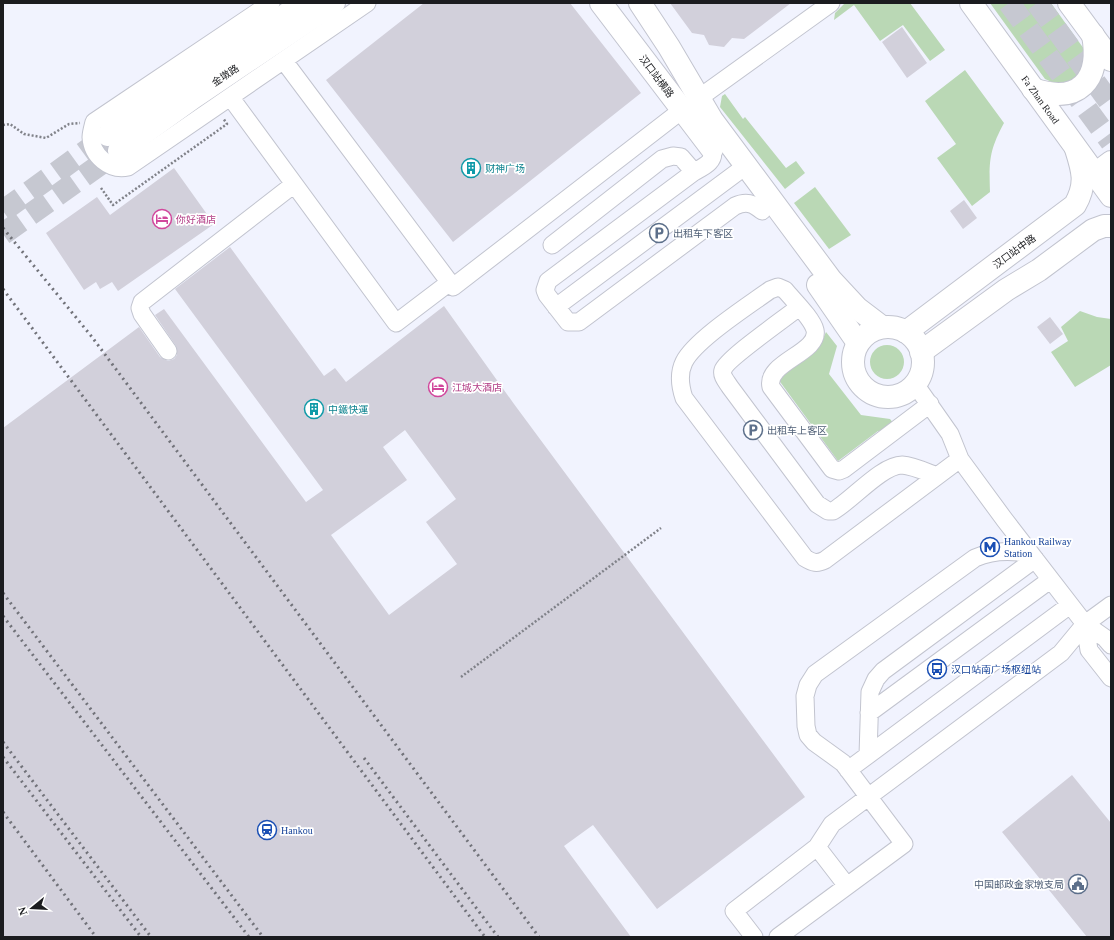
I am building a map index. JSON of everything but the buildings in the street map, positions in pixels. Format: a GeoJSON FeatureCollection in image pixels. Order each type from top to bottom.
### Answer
{"type":"FeatureCollection","features":[{"type":"Feature","properties":{"kind":"main road","name":"金墩路"},"geometry":{"type":"LineString","coordinates":[[107,136],[303,3]]}},
{"type":"Feature","properties":{"kind":"main road","name":"金墩路"},"geometry":{"type":"LineString","coordinates":[[107,136],[194,97],[334,3]]}},
{"type":"Feature","properties":{"kind":"main road","name":"汉口站横路"},"geometry":{"type":"LineString","coordinates":[[602,3],[690,104],[712,149]]}},
{"type":"Feature","properties":{"kind":"main road"},"geometry":{"type":"LineString","coordinates":[[640,3],[669,47],[690,104],[746,165],[831,280],[857,308],[882,327]]}},
{"type":"Feature","properties":{"kind":"main road","name":"Fa Zhan Road"},"geometry":{"type":"LineString","coordinates":[[971,3],[1076,149],[1103,168],[1111,196]]}},
{"type":"Feature","properties":{"kind":"main road"},"geometry":{"type":"LineString","coordinates":[[1069,3],[1111,60]]}},
{"type":"Feature","properties":{"kind":"main road"},"geometry":{"type":"LineString","coordinates":[[1033,89],[1046,93],[1057,94],[1069,93],[1080,88],[1088,80],[1093,71],[1095,60],[1093,35]]}},
{"type":"Feature","properties":{"kind":"main road","name":"汉口站中路"},"geometry":{"type":"LineString","coordinates":[[906,332],[1075,205],[1081,195],[1083,182],[1076,149]]}},
{"type":"Feature","properties":{"kind":"main road"},"geometry":{"type":"LineString","coordinates":[[762,211],[827,296],[858,343]]}},
{"type":"Feature","properties":{"kind":"main road"},"geometry":{"type":"LineString","coordinates":[[921,352],[1006,290],[1039,270],[1093,230],[1111,226]]}},
{"type":"Feature","properties":{"kind":"main road"},"geometry":{"type":"LineString","coordinates":[[882,327],[890,327],[906,332],[915,340],[921,352],[922,368],[915,384],[908,390],[890,397],[880,396],[868,390],[858,379],[854,370],[854,352],[858,343],[872,330],[882,327]]}},
{"type":"Feature","properties":{"kind":"street"},"geometry":{"type":"LineString","coordinates":[[261,6],[107,136],[91,137],[95,153],[107,164],[121,169],[143,158],[367,3]]}},
{"type":"Feature","properties":{"kind":"street"},"geometry":{"type":"LineString","coordinates":[[284,61],[453,287],[690,104],[831,3]]}},
{"type":"Feature","properties":{"kind":"street"},"geometry":{"type":"LineString","coordinates":[[230,98],[396,323],[450,282]]}},
{"type":"Feature","properties":{"kind":"street"},"geometry":{"type":"LineString","coordinates":[[712,149],[712,160],[548,282],[545,290],[568,322],[579,322],[735,206],[750,203],[762,211]]}},
{"type":"Feature","properties":{"kind":"street"},"geometry":{"type":"LineString","coordinates":[[552,245],[662,159],[673,156],[681,157],[694,172]]}},
{"type":"Feature","properties":{"kind":"street"},"geometry":{"type":"LineString","coordinates":[[556,307],[746,165]]}},
{"type":"Feature","properties":{"kind":"street"},"geometry":{"type":"LineString","coordinates":[[168,351],[142,314],[140,308],[142,302],[293,185]]}},
{"type":"Feature","properties":{"kind":"street"},"geometry":{"type":"LineString","coordinates":[[930,404],[844,469],[839,471],[832,469],[774,392],[769,382],[774,372],[814,338],[814,329],[812,324],[786,290],[778,287],[770,290],[694,348],[684,363],[680,381],[684,398],[805,558],[812,562],[818,563],[825,560],[960,459]]}},
{"type":"Feature","properties":{"kind":"street"},"geometry":{"type":"LineString","coordinates":[[799,307],[734,357],[723,369],[723,374],[730,387],[817,504],[828,511],[833,511],[885,471],[896,466],[909,466],[937,476]]}},
{"type":"Feature","properties":{"kind":"street"},"geometry":{"type":"LineString","coordinates":[[915,384],[950,434],[960,459],[1050,580],[1085,624],[1105,638],[1111,645]]}},
{"type":"Feature","properties":{"kind":"street"},"geometry":{"type":"LineString","coordinates":[[778,937],[904,844],[848,770],[837,758],[814,742],[808,735],[806,726],[805,696],[808,685],[815,674],[974,558],[984,554],[1005,551],[1033,556]]}},
{"type":"Feature","properties":{"kind":"street"},"geometry":{"type":"LineString","coordinates":[[868,755],[870,692],[876,679],[883,671],[1033,556]]}},
{"type":"Feature","properties":{"kind":"street"},"geometry":{"type":"LineString","coordinates":[[869,713],[1050,580]]}},
{"type":"Feature","properties":{"kind":"street"},"geometry":{"type":"LineString","coordinates":[[848,770],[1070,605]]}},
{"type":"Feature","properties":{"kind":"street"},"geometry":{"type":"LineString","coordinates":[[754,937],[734,911],[817,847],[832,824],[1061,654],[1085,624],[1111,605]]}},
{"type":"Feature","properties":{"kind":"street"},"geometry":{"type":"LineString","coordinates":[[1085,624],[1089,650],[1111,678]]}},
{"type":"Feature","properties":{"kind":"street"},"geometry":{"type":"LineString","coordinates":[[817,847],[847,886]]}},
{"type":"Feature","properties":{"kind":"path"},"geometry":{"type":"LineString","coordinates":[[101,188],[113,205],[155,176],[227,124],[215,108]]}},
{"type":"Feature","properties":{"kind":"path"},"geometry":{"type":"LineString","coordinates":[[3,125],[10,124],[24,134],[46,138],[69,124],[107,136]]}},
{"type":"Feature","properties":{"kind":"path"},"geometry":{"type":"LineString","coordinates":[[461,677],[661,528]]}},
{"type":"Feature","properties":{"kind":"green space"},"geometry":{"type":"Polygon","coordinates":[[[845,3],[910,3],[945,50],[930,61],[903,25],[880,41],[854,5],[834,20],[835,13],[845,3]]]}},
{"type":"Feature","properties":{"kind":"green space"},"geometry":{"type":"Polygon","coordinates":[[[990,3],[1051,3],[1084,49],[1085,66],[1073,83],[1056,84],[1045,79],[990,3]]]}},
{"type":"Feature","properties":{"kind":"green space"},"geometry":{"type":"Polygon","coordinates":[[[965,70],[1004,123],[995,141],[991,156],[990,192],[972,206],[937,158],[956,144],[925,101],[965,70]]]}},
{"type":"Feature","properties":{"kind":"green space"},"geometry":{"type":"Polygon","coordinates":[[[725,94],[743,119],[745,117],[786,168],[796,161],[805,173],[785,189],[720,107],[722,96],[725,94]]]}},
{"type":"Feature","properties":{"kind":"green space"},"geometry":{"type":"Polygon","coordinates":[[[815,187],[851,235],[829,249],[794,203],[815,187]]]}},
{"type":"Feature","properties":{"kind":"green space"},"geometry":{"type":"Polygon","coordinates":[[[1080,311],[1097,317],[1111,319],[1111,365],[1075,387],[1051,352],[1068,341],[1061,327],[1080,311]]]}},
{"type":"Feature","properties":{"kind":"green space"},"geometry":{"type":"Polygon","coordinates":[[[826,332],[837,346],[829,374],[861,415],[890,419],[898,429],[878,431],[838,461],[778,379],[820,345],[826,332]]]}},
{"type":"Feature","properties":{"kind":"green space"},"geometry":{"type":"Polygon","coordinates":[[[887,345],[899,350],[904,362],[899,374],[887,379],[875,374],[870,362],[875,350],[887,345]]]}},
{"type":"Feature","properties":{"kind":"tunnel"},"geometry":{"type":"LineString","coordinates":[[1009,3],[1111,142]]}},
{"type":"Feature","properties":{"kind":"tunnel"},"geometry":{"type":"LineString","coordinates":[[1037,3],[1111,104]]}},
{"type":"Feature","properties":{"kind":"tunnel"},"geometry":{"type":"LineString","coordinates":[[3,211],[108,135]]}},
{"type":"Feature","properties":{"kind":"tunnel"},"geometry":{"type":"LineString","coordinates":[[3,234],[119,151]]}},
{"type":"Feature","properties":{"kind":"railway"},"geometry":{"type":"LineString","coordinates":[[3,228],[92,337],[539,937]]}},
{"type":"Feature","properties":{"kind":"railway"},"geometry":{"type":"LineString","coordinates":[[3,289],[485,937]]}},
{"type":"Feature","properties":{"kind":"railway"},"geometry":{"type":"LineString","coordinates":[[3,593],[263,937]]}},
{"type":"Feature","properties":{"kind":"railway"},"geometry":{"type":"LineString","coordinates":[[3,616],[249,937]]}},
{"type":"Feature","properties":{"kind":"railway"},"geometry":{"type":"LineString","coordinates":[[3,742],[151,937]]}},
{"type":"Feature","properties":{"kind":"railway"},"geometry":{"type":"LineString","coordinates":[[3,757],[141,937]]}},
{"type":"Feature","properties":{"kind":"railway"},"geometry":{"type":"LineString","coordinates":[[364,758],[498,937]]}},
{"type":"Feature","properties":{"kind":"railway"},"geometry":{"type":"LineString","coordinates":[[3,812],[96,937]]}},
{"type":"Feature","properties":{"kind":"place","name":"财神广场"},"geometry":{"type":"Point","coordinates":[471,168]}},
{"type":"Feature","properties":{"kind":"place","name":"你好酒店"},"geometry":{"type":"Point","coordinates":[162,219]}},
{"type":"Feature","properties":{"kind":"place","name":"出租车下客区"},"geometry":{"type":"Point","coordinates":[659,233]}},
{"type":"Feature","properties":{"kind":"place","name":"江城大酒店"},"geometry":{"type":"Point","coordinates":[438,387]}},
{"type":"Feature","properties":{"kind":"place","name":"中鐵快運"},"geometry":{"type":"Point","coordinates":[314,409]}},
{"type":"Feature","properties":{"kind":"place","name":"出租车上客区"},"geometry":{"type":"Point","coordinates":[753,430]}},
{"type":"Feature","properties":{"kind":"place","name":"Hankou Railway Station"},"geometry":{"type":"Point","coordinates":[990,547]}},
{"type":"Feature","properties":{"kind":"place","name":"汉口站南广场枢纽站"},"geometry":{"type":"Point","coordinates":[937,669]}},
{"type":"Feature","properties":{"kind":"place","name":"Hankou"},"geometry":{"type":"Point","coordinates":[267,830]}},
{"type":"Feature","properties":{"kind":"place","name":"中国邮政金家墩支局"},"geometry":{"type":"Point","coordinates":[1078,884]}}]}
